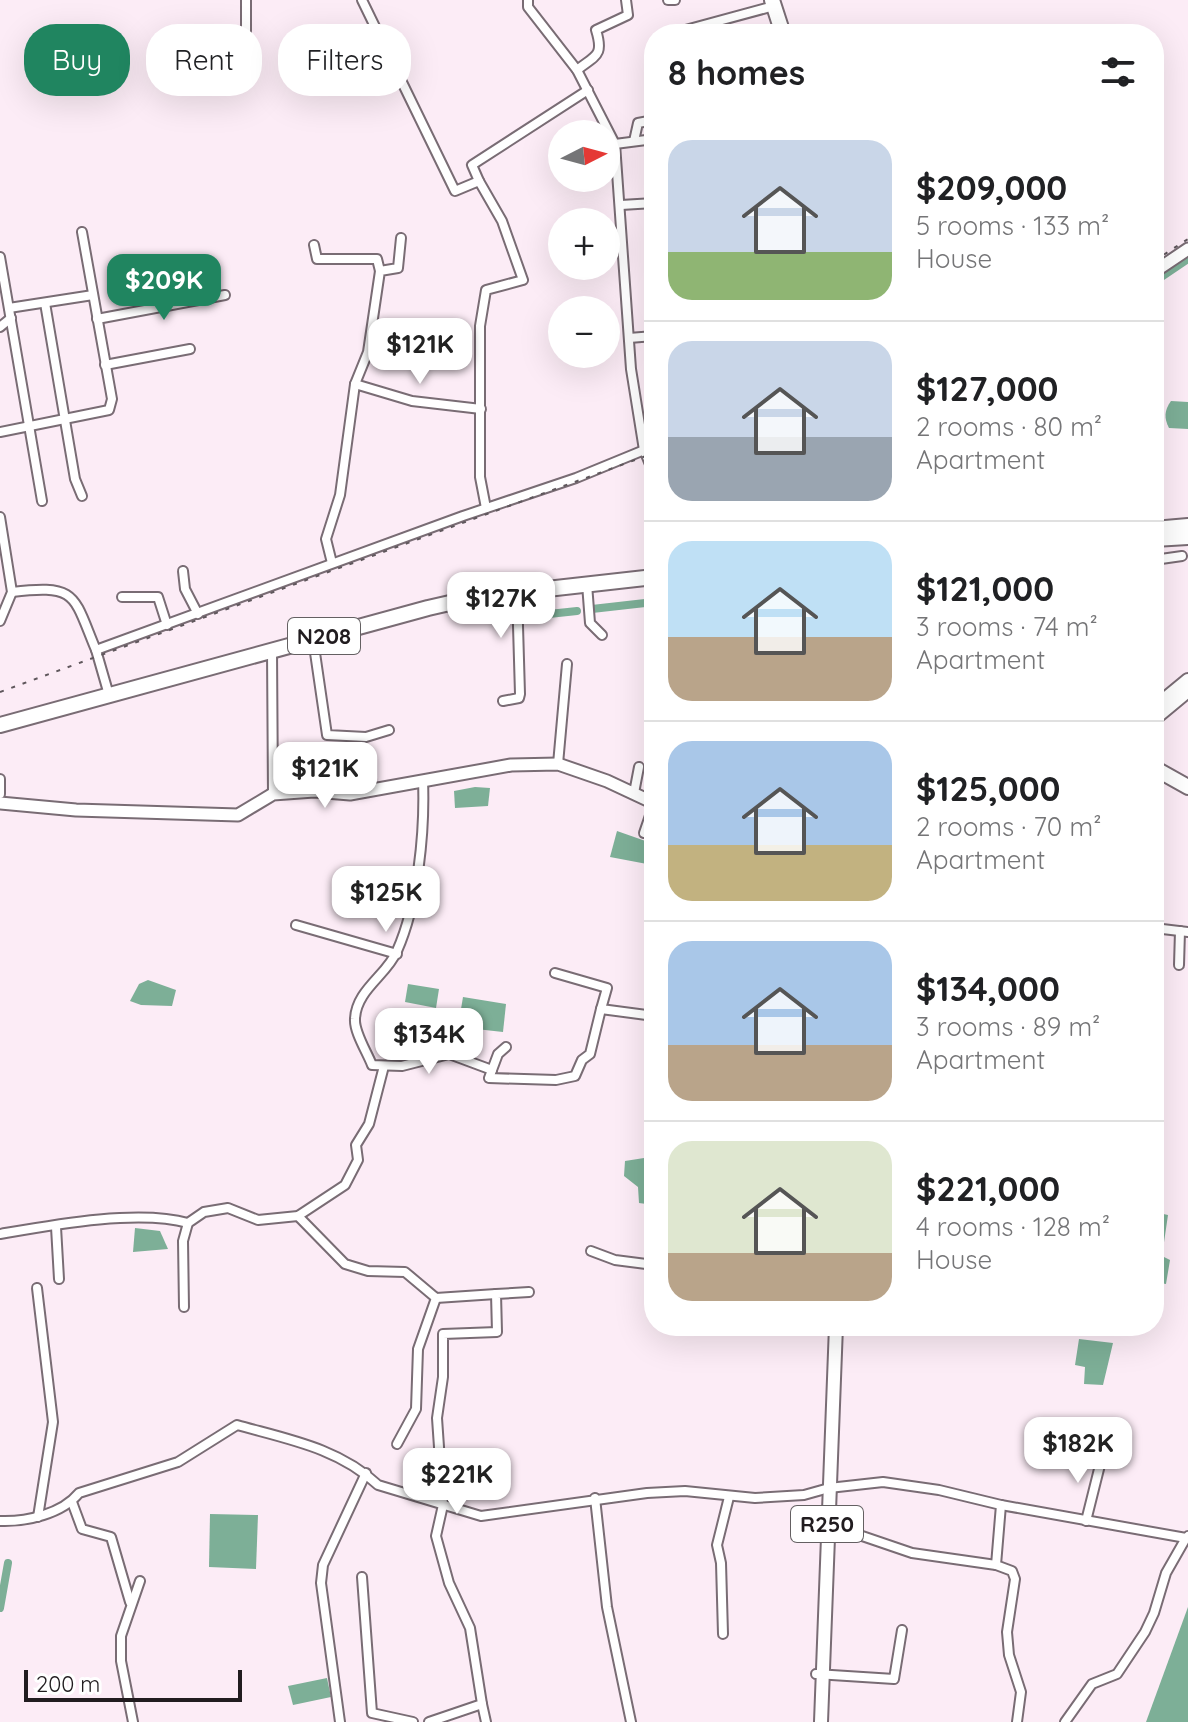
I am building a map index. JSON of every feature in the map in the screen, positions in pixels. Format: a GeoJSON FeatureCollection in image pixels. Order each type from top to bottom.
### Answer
{"type":"FeatureCollection","features":[{"type":"Feature","properties":{"kind":"highway"},"geometry":{"type":"LineString","coordinates":[[773,3],[780,24]]}},
{"type":"Feature","properties":{"kind":"highway"},"geometry":{"type":"LineString","coordinates":[[1164,528],[1188,526]]}},
{"type":"Feature","properties":{"kind":"highway"},"geometry":{"type":"LineString","coordinates":[[1164,538],[1188,537]]}},
{"type":"Feature","properties":{"kind":"highway","name":"N208"},"geometry":{"type":"LineString","coordinates":[[0,725],[428,608],[517,592],[644,578]]}},
{"type":"Feature","properties":{"kind":"highway"},"geometry":{"type":"LineString","coordinates":[[1164,774],[1188,787]]}},
{"type":"Feature","properties":{"kind":"main road"},"geometry":{"type":"LineString","coordinates":[[1164,700],[1188,680]]}},
{"type":"Feature","properties":{"kind":"main road"},"geometry":{"type":"LineString","coordinates":[[1164,711],[1188,691]]}},
{"type":"Feature","properties":{"kind":"main road","name":"R250"},"geometry":{"type":"LineString","coordinates":[[821,1722],[819,1674],[829,1336]]}},
{"type":"Feature","properties":{"kind":"main road","name":"R250"},"geometry":{"type":"LineString","coordinates":[[814,1722],[835,1336]]}},
{"type":"Feature","properties":{"kind":"street"},"geometry":{"type":"LineString","coordinates":[[246,0],[246,24]]}},
{"type":"Feature","properties":{"kind":"street"},"geometry":{"type":"LineString","coordinates":[[362,0],[374,24]]}},
{"type":"Feature","properties":{"kind":"street"},"geometry":{"type":"LineString","coordinates":[[528,0],[528,7],[577,70],[603,120]]}},
{"type":"Feature","properties":{"kind":"street"},"geometry":{"type":"LineString","coordinates":[[577,70],[599,53],[601,47],[596,30],[628,15],[626,0]]}},
{"type":"Feature","properties":{"kind":"street"},"geometry":{"type":"LineString","coordinates":[[668,0],[675,0]]}},
{"type":"Feature","properties":{"kind":"street"},"geometry":{"type":"LineString","coordinates":[[704,24],[773,3]]}},
{"type":"Feature","properties":{"kind":"street"},"geometry":{"type":"LineString","coordinates":[[486,508],[480,477],[480,326],[486,290],[523,280],[502,221],[472,165],[588,90]]}},
{"type":"Feature","properties":{"kind":"street"},"geometry":{"type":"LineString","coordinates":[[408,96],[455,191],[479,181]]}},
{"type":"Feature","properties":{"kind":"street"},"geometry":{"type":"LineString","coordinates":[[634,141],[638,123],[644,122]]}},
{"type":"Feature","properties":{"kind":"street"},"geometry":{"type":"LineString","coordinates":[[620,143],[644,140]]}},
{"type":"Feature","properties":{"kind":"street"},"geometry":{"type":"LineString","coordinates":[[96,650],[576,478],[644,450],[629,338],[620,192]]}},
{"type":"Feature","properties":{"kind":"street"},"geometry":{"type":"LineString","coordinates":[[621,205],[644,204]]}},
{"type":"Feature","properties":{"kind":"street"},"geometry":{"type":"LineString","coordinates":[[0,432],[109,410],[112,399],[82,232]]}},
{"type":"Feature","properties":{"kind":"street"},"geometry":{"type":"LineString","coordinates":[[380,271],[398,268],[401,238]]}},
{"type":"Feature","properties":{"kind":"street"},"geometry":{"type":"LineString","coordinates":[[314,245],[317,259],[377,259],[380,271],[368,352],[355,384],[340,495],[326,539],[332,563]]}},
{"type":"Feature","properties":{"kind":"street"},"geometry":{"type":"LineString","coordinates":[[1164,265],[1188,249]]}},
{"type":"Feature","properties":{"kind":"street"},"geometry":{"type":"LineString","coordinates":[[0,257],[42,501]]}},
{"type":"Feature","properties":{"kind":"street"},"geometry":{"type":"LineString","coordinates":[[0,327],[10,313],[93,295]]}},
{"type":"Feature","properties":{"kind":"street"},"geometry":{"type":"LineString","coordinates":[[97,319],[225,295]]}},
{"type":"Feature","properties":{"kind":"street"},"geometry":{"type":"LineString","coordinates":[[45,303],[75,479],[82,496]]}},
{"type":"Feature","properties":{"kind":"street"},"geometry":{"type":"LineString","coordinates":[[629,338],[644,337]]}},
{"type":"Feature","properties":{"kind":"street"},"geometry":{"type":"LineString","coordinates":[[105,365],[190,349]]}},
{"type":"Feature","properties":{"kind":"street"},"geometry":{"type":"LineString","coordinates":[[355,384],[412,401],[481,409]]}},
{"type":"Feature","properties":{"kind":"street"},"geometry":{"type":"LineString","coordinates":[[0,517],[12,592],[0,621]]}},
{"type":"Feature","properties":{"kind":"street"},"geometry":{"type":"LineString","coordinates":[[1164,559],[1182,556]]}},
{"type":"Feature","properties":{"kind":"street"},"geometry":{"type":"LineString","coordinates":[[183,571],[185,589],[198,614]]}},
{"type":"Feature","properties":{"kind":"street"},"geometry":{"type":"LineString","coordinates":[[587,584],[590,623],[602,635]]}},
{"type":"Feature","properties":{"kind":"street"},"geometry":{"type":"LineString","coordinates":[[12,592],[45,588],[61,591],[73,599],[81,610],[109,695]]}},
{"type":"Feature","properties":{"kind":"street"},"geometry":{"type":"LineString","coordinates":[[503,701],[519,698],[520,694],[517,592]]}},
{"type":"Feature","properties":{"kind":"street"},"geometry":{"type":"LineString","coordinates":[[122,597],[158,597],[167,625]]}},
{"type":"Feature","properties":{"kind":"street"},"geometry":{"type":"LineString","coordinates":[[313,639],[327,735],[366,737],[389,730]]}},
{"type":"Feature","properties":{"kind":"street"},"geometry":{"type":"LineString","coordinates":[[272,650],[273,794]]}},
{"type":"Feature","properties":{"kind":"street"},"geometry":{"type":"LineString","coordinates":[[558,764],[567,664]]}},
{"type":"Feature","properties":{"kind":"street"},"geometry":{"type":"LineString","coordinates":[[0,803],[76,810],[238,815],[273,794],[314,791],[350,794],[511,765],[558,764],[644,798]]}},
{"type":"Feature","properties":{"kind":"street"},"geometry":{"type":"LineString","coordinates":[[634,793],[639,767]]}},
{"type":"Feature","properties":{"kind":"street"},"geometry":{"type":"LineString","coordinates":[[0,779],[0,794]]}},
{"type":"Feature","properties":{"kind":"street"},"geometry":{"type":"LineString","coordinates":[[423,780],[424,821],[419,864],[397,954],[372,982],[354,1021],[372,1065],[402,1066],[449,1054],[492,1070]]}},
{"type":"Feature","properties":{"kind":"street"},"geometry":{"type":"LineString","coordinates":[[296,925],[397,954]]}},
{"type":"Feature","properties":{"kind":"street"},"geometry":{"type":"LineString","coordinates":[[1164,929],[1184,932],[1179,965]]}},
{"type":"Feature","properties":{"kind":"street"},"geometry":{"type":"LineString","coordinates":[[506,1047],[498,1054],[489,1078],[556,1080],[575,1076],[582,1060],[590,1054],[607,988],[555,973]]}},
{"type":"Feature","properties":{"kind":"street"},"geometry":{"type":"LineString","coordinates":[[601,1009],[644,1015]]}},
{"type":"Feature","properties":{"kind":"street"},"geometry":{"type":"LineString","coordinates":[[184,1307],[183,1241],[188,1223],[204,1212],[228,1208],[258,1220],[298,1216],[345,1185],[358,1160],[356,1145],[369,1124],[384,1066]]}},
{"type":"Feature","properties":{"kind":"street"},"geometry":{"type":"LineString","coordinates":[[298,1216],[345,1264],[368,1271],[405,1272],[436,1298],[529,1292]]}},
{"type":"Feature","properties":{"kind":"street"},"geometry":{"type":"LineString","coordinates":[[0,1234],[118,1219],[168,1218],[188,1223]]}},
{"type":"Feature","properties":{"kind":"street"},"geometry":{"type":"LineString","coordinates":[[56,1227],[59,1279]]}},
{"type":"Feature","properties":{"kind":"street"},"geometry":{"type":"LineString","coordinates":[[591,1251],[615,1260],[644,1264]]}},
{"type":"Feature","properties":{"kind":"street"},"geometry":{"type":"LineString","coordinates":[[37,1288],[53,1422],[38,1517]]}},
{"type":"Feature","properties":{"kind":"street"},"geometry":{"type":"LineString","coordinates":[[486,1722],[470,1628],[449,1583],[436,1536],[443,1505],[437,1418],[443,1377],[443,1334],[497,1332],[496,1294]]}},
{"type":"Feature","properties":{"kind":"street"},"geometry":{"type":"LineString","coordinates":[[397,1444],[416,1409],[418,1349],[436,1298]]}},
{"type":"Feature","properties":{"kind":"street"},"geometry":{"type":"LineString","coordinates":[[0,1521],[38,1517],[72,1502],[79,1493],[178,1462],[237,1425],[328,1451],[366,1473],[378,1485],[481,1516],[595,1498],[685,1491],[729,1497],[883,1482],[1187,1537],[1166,1573],[1145,1632],[1117,1674],[1092,1684],[1065,1722]]}},
{"type":"Feature","properties":{"kind":"street"},"geometry":{"type":"LineString","coordinates":[[1086,1521],[1102,1457]]}},
{"type":"Feature","properties":{"kind":"street"},"geometry":{"type":"LineString","coordinates":[[340,1722],[321,1583],[323,1565],[366,1473]]}},
{"type":"Feature","properties":{"kind":"street"},"geometry":{"type":"LineString","coordinates":[[723,1634],[721,1563],[717,1545],[729,1497]]}},
{"type":"Feature","properties":{"kind":"street"},"geometry":{"type":"LineString","coordinates":[[595,1498],[607,1607],[631,1722]]}},
{"type":"Feature","properties":{"kind":"street"},"geometry":{"type":"LineString","coordinates":[[72,1502],[82,1529],[111,1537],[131,1605]]}},
{"type":"Feature","properties":{"kind":"street"},"geometry":{"type":"LineString","coordinates":[[996,1565],[1001,1505]]}},
{"type":"Feature","properties":{"kind":"street"},"geometry":{"type":"LineString","coordinates":[[827,1524],[912,1553],[996,1565],[1012,1571],[1015,1579],[1007,1632],[1009,1655],[1021,1692],[1017,1722]]}},
{"type":"Feature","properties":{"kind":"street"},"geometry":{"type":"LineString","coordinates":[[362,1577],[372,1713],[413,1722]]}},
{"type":"Feature","properties":{"kind":"street"},"geometry":{"type":"LineString","coordinates":[[133,1722],[121,1661],[121,1636],[140,1581]]}},
{"type":"Feature","properties":{"kind":"street"},"geometry":{"type":"LineString","coordinates":[[819,1674],[894,1679],[902,1630]]}},
{"type":"Feature","properties":{"kind":"street"},"geometry":{"type":"LineString","coordinates":[[429,1722],[482,1704]]}},
{"type":"Feature","properties":{"kind":"shaded area"},"geometry":{"type":"Polygon","coordinates":[[[1171,401],[1188,402],[1188,429],[1169,428],[1166,414],[1171,401]]]}},
{"type":"Feature","properties":{"kind":"shaded area"},"geometry":{"type":"Polygon","coordinates":[[[490,788],[488,806],[455,808],[454,791],[490,788]]]}},
{"type":"Feature","properties":{"kind":"shaded area"},"geometry":{"type":"Polygon","coordinates":[[[617,831],[644,840],[644,863],[610,857],[617,831]]]}},
{"type":"Feature","properties":{"kind":"shaded area"},"geometry":{"type":"Polygon","coordinates":[[[148,980],[176,990],[172,1006],[141,1005],[130,1001],[139,984],[148,980]]]}},
{"type":"Feature","properties":{"kind":"shaded area"},"geometry":{"type":"Polygon","coordinates":[[[408,984],[439,989],[436,1008],[405,1002],[408,984]]]}},
{"type":"Feature","properties":{"kind":"shaded area"},"geometry":{"type":"Polygon","coordinates":[[[463,997],[506,1004],[503,1032],[458,1027],[463,997]]]}},
{"type":"Feature","properties":{"kind":"shaded area"},"geometry":{"type":"Polygon","coordinates":[[[644,1158],[644,1204],[639,1203],[638,1187],[624,1176],[625,1161],[644,1158]]]}},
{"type":"Feature","properties":{"kind":"shaded area"},"geometry":{"type":"Polygon","coordinates":[[[1164,1214],[1168,1215],[1164,1242],[1164,1214]]]}},
{"type":"Feature","properties":{"kind":"shaded area"},"geometry":{"type":"Polygon","coordinates":[[[135,1228],[160,1231],[168,1249],[133,1252],[135,1228]]]}},
{"type":"Feature","properties":{"kind":"shaded area"},"geometry":{"type":"Polygon","coordinates":[[[1164,1257],[1170,1260],[1164,1284],[1164,1257]]]}},
{"type":"Feature","properties":{"kind":"shaded area"},"geometry":{"type":"Polygon","coordinates":[[[1079,1339],[1113,1343],[1103,1385],[1084,1384],[1085,1367],[1075,1365],[1079,1339]]]}},
{"type":"Feature","properties":{"kind":"shaded area"},"geometry":{"type":"Polygon","coordinates":[[[210,1514],[258,1515],[256,1569],[209,1567],[210,1514]]]}},
{"type":"Feature","properties":{"kind":"shaded area"},"geometry":{"type":"Polygon","coordinates":[[[1188,1607],[1188,1722],[1146,1722],[1188,1607]]]}},
{"type":"Feature","properties":{"kind":"shaded area"},"geometry":{"type":"Polygon","coordinates":[[[327,1678],[331,1697],[293,1705],[288,1686],[327,1678]]]}},
{"type":"Feature","properties":{"kind":"waterway"},"geometry":{"type":"LineString","coordinates":[[1164,275],[1188,259]]}},
{"type":"Feature","properties":{"kind":"waterway"},"geometry":{"type":"LineString","coordinates":[[592,609],[644,603]]}},
{"type":"Feature","properties":{"kind":"waterway"},"geometry":{"type":"LineString","coordinates":[[521,617],[577,611]]}},
{"type":"Feature","properties":{"kind":"waterway"},"geometry":{"type":"LineString","coordinates":[[0,1608],[8,1563]]}},
{"type":"Feature","properties":{"kind":"railway"},"geometry":{"type":"LineString","coordinates":[[1164,255],[1188,239]]}},
{"type":"Feature","properties":{"kind":"railway"},"geometry":{"type":"LineString","coordinates":[[0,692],[644,457]]}}]}
